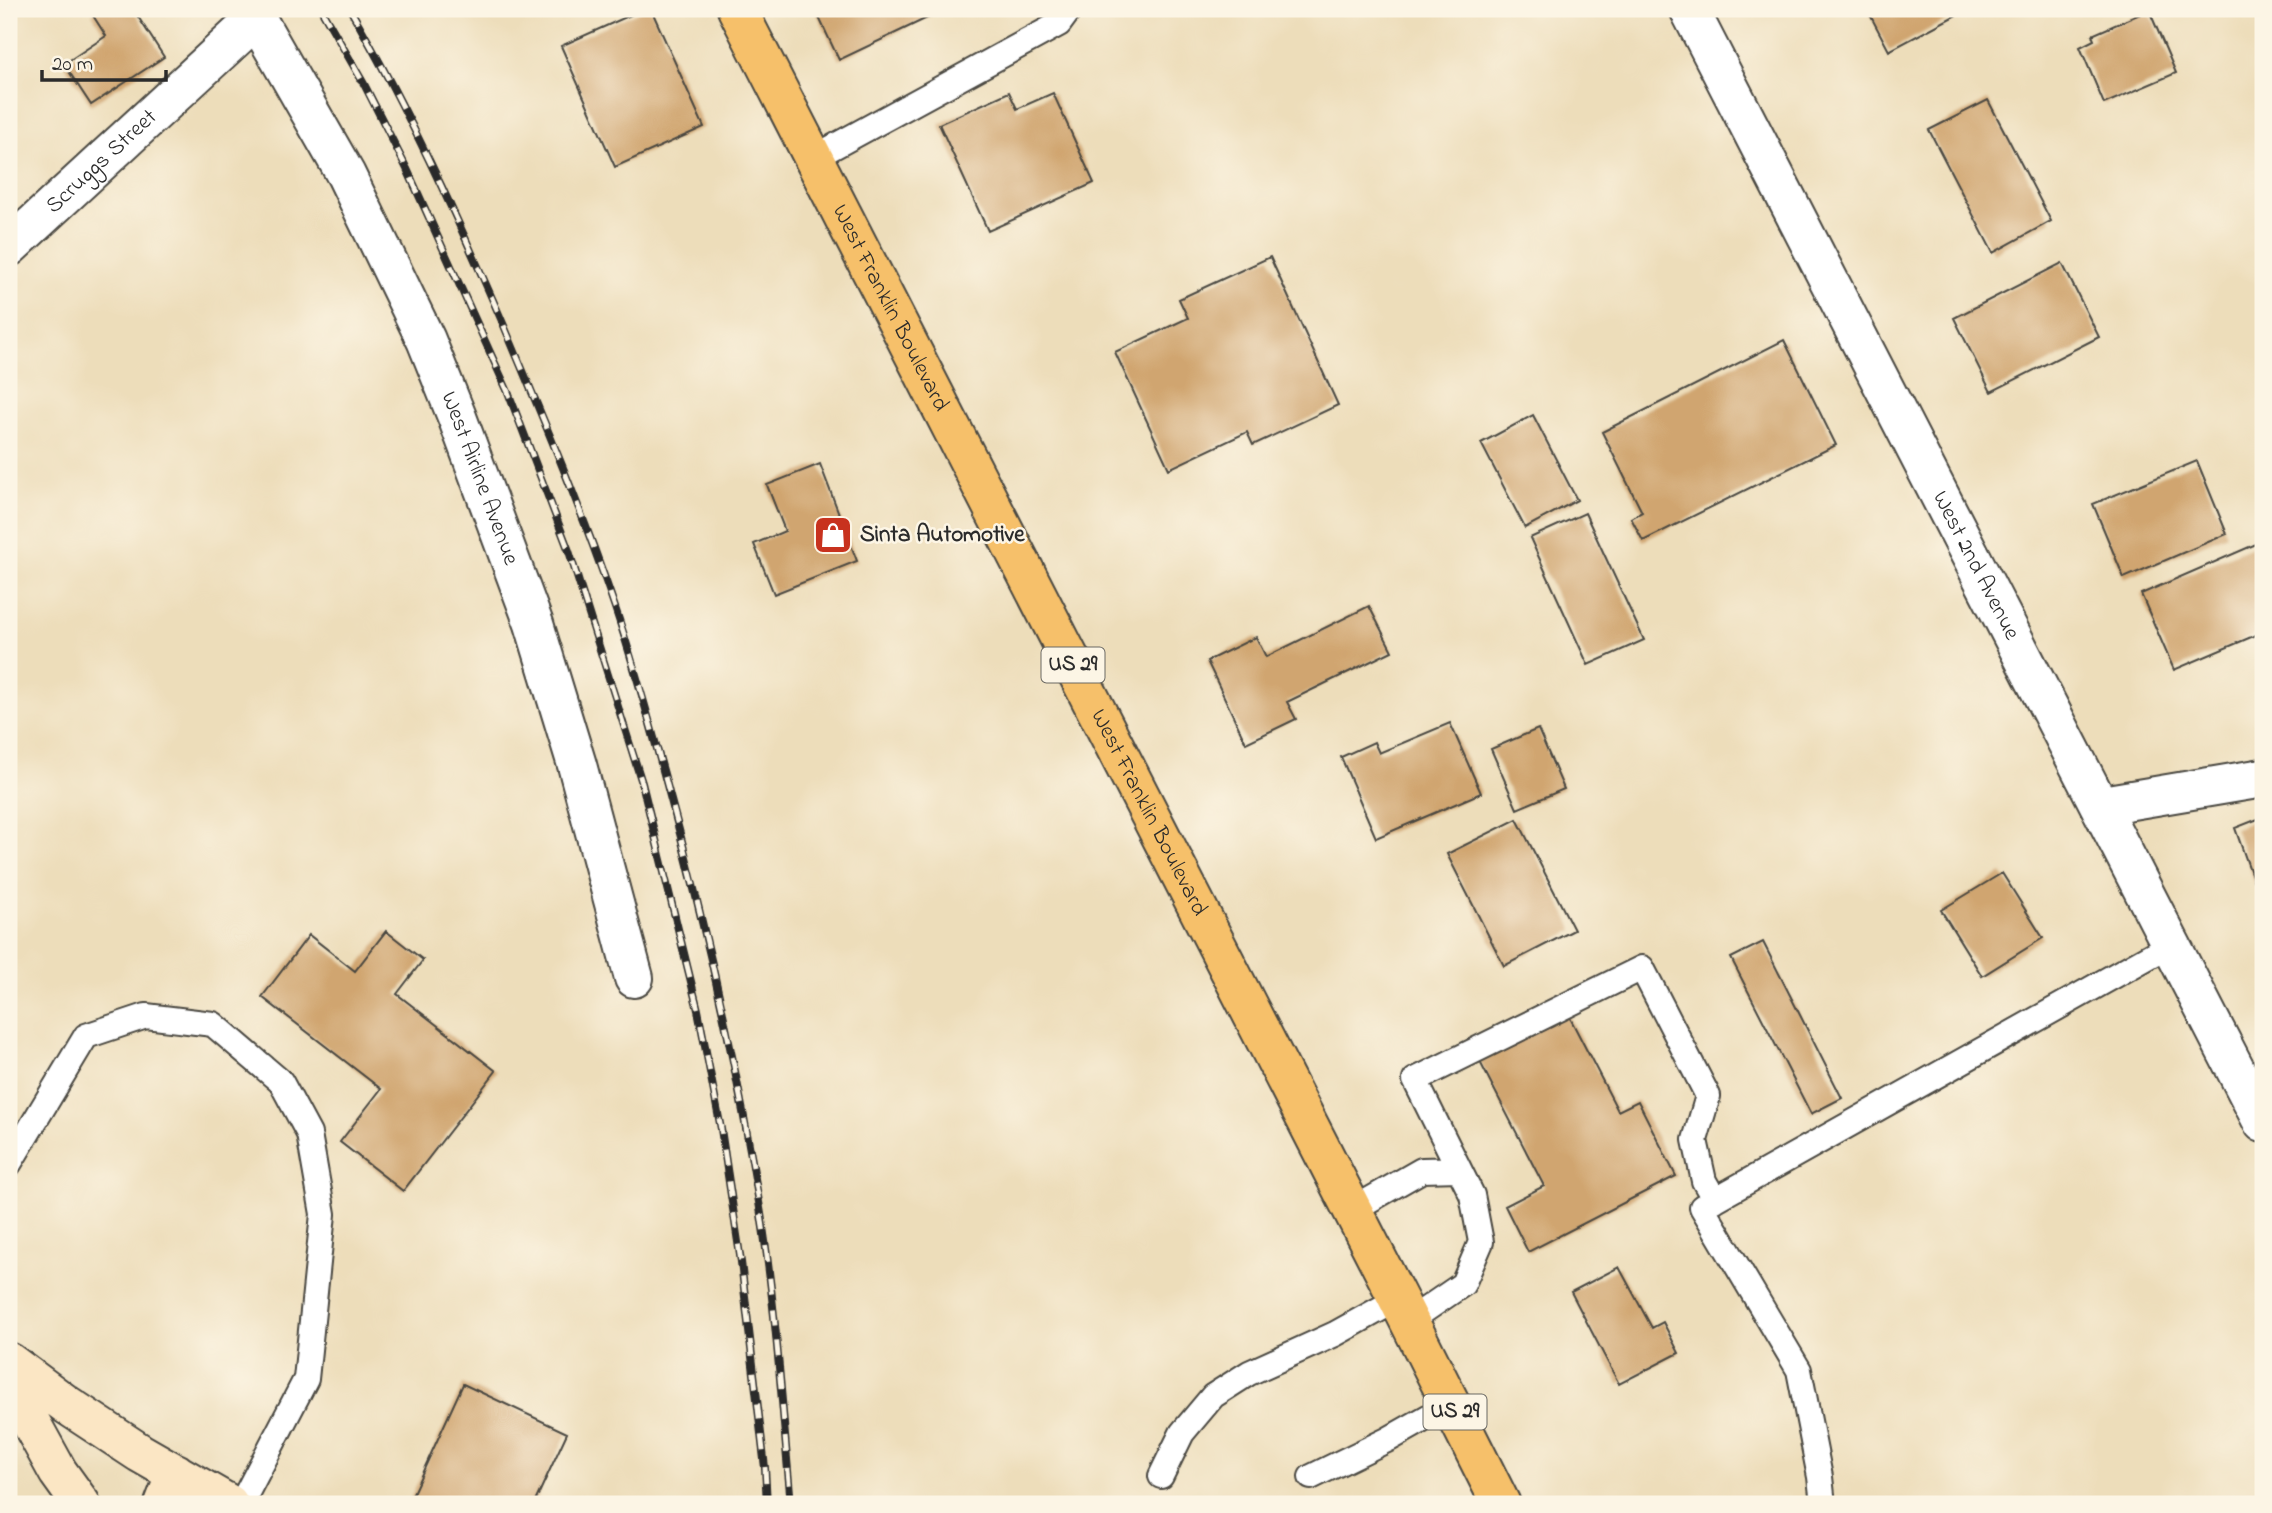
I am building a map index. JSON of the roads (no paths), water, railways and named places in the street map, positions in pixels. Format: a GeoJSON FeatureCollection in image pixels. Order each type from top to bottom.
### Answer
{"type":"FeatureCollection","features":[{"type":"Feature","properties":{"kind":"main road","name":"West Franklin Boulevard"},"geometry":{"type":"LineString","coordinates":[[737,9],[1501,1504]]}},
{"type":"Feature","properties":{"kind":"main road"},"geometry":{"type":"LineString","coordinates":[[10,1388],[67,1405],[140,1453],[170,1489],[229,1504]]}},
{"type":"Feature","properties":{"kind":"main road"},"geometry":{"type":"LineString","coordinates":[[10,1388],[58,1472],[81,1504]]}},
{"type":"Feature","properties":{"kind":"street","name":"West 2nd Avenue"},"geometry":{"type":"LineString","coordinates":[[1689,9],[1971,558],[2102,805],[2171,944],[2253,1081],[2263,1123]]}},
{"type":"Feature","properties":{"kind":"street","name":"Scruggs Street"},"geometry":{"type":"LineString","coordinates":[[9,247],[254,13]]}},
{"type":"Feature","properties":{"kind":"street","name":"West Airline Avenue"},"geometry":{"type":"LineString","coordinates":[[254,13],[346,176],[426,341],[457,417],[534,624],[577,765],[634,978]]}},
{"type":"Feature","properties":{"kind":"street"},"geometry":{"type":"LineString","coordinates":[[2102,805],[2263,778]]}},
{"type":"Feature","properties":{"kind":"lane"},"geometry":{"type":"LineString","coordinates":[[813,158],[1059,24],[1069,9]]}},
{"type":"Feature","properties":{"kind":"lane"},"geometry":{"type":"LineString","coordinates":[[1823,1504],[1821,1476],[1799,1370],[1702,1207],[2171,944]]}},
{"type":"Feature","properties":{"kind":"lane"},"geometry":{"type":"LineString","coordinates":[[1161,1476],[1182,1433],[1213,1396],[1250,1373],[1335,1334],[1404,1310],[1463,1284],[1481,1242],[1472,1195],[1415,1080],[1642,968],[1708,1096],[1695,1140],[1704,1181],[1715,1200]]}},
{"type":"Feature","properties":{"kind":"lane"},"geometry":{"type":"LineString","coordinates":[[9,1164],[86,1035],[146,1016],[213,1024],[281,1082],[309,1134],[323,1214],[306,1380],[241,1504]]}},
{"type":"Feature","properties":{"kind":"lane"},"geometry":{"type":"LineString","coordinates":[[1352,1210],[1422,1170],[1459,1169]]}},
{"type":"Feature","properties":{"kind":"lane"},"geometry":{"type":"LineString","coordinates":[[1311,1477],[1451,1404]]}},
{"type":"Feature","properties":{"kind":"railway"},"geometry":{"type":"LineString","coordinates":[[321,9],[364,84],[407,169],[508,392],[569,551],[642,783],[698,1010],[721,1129],[741,1262],[767,1504]]}},
{"type":"Feature","properties":{"kind":"railway"},"geometry":{"type":"LineString","coordinates":[[350,9],[432,166],[505,328],[586,526],[632,660],[693,883],[741,1103],[771,1286],[791,1504]]}},
{"type":"Feature","properties":{"kind":"place","name":"Sinta Automotive"},"geometry":{"type":"Point","coordinates":[833,535]}}]}
